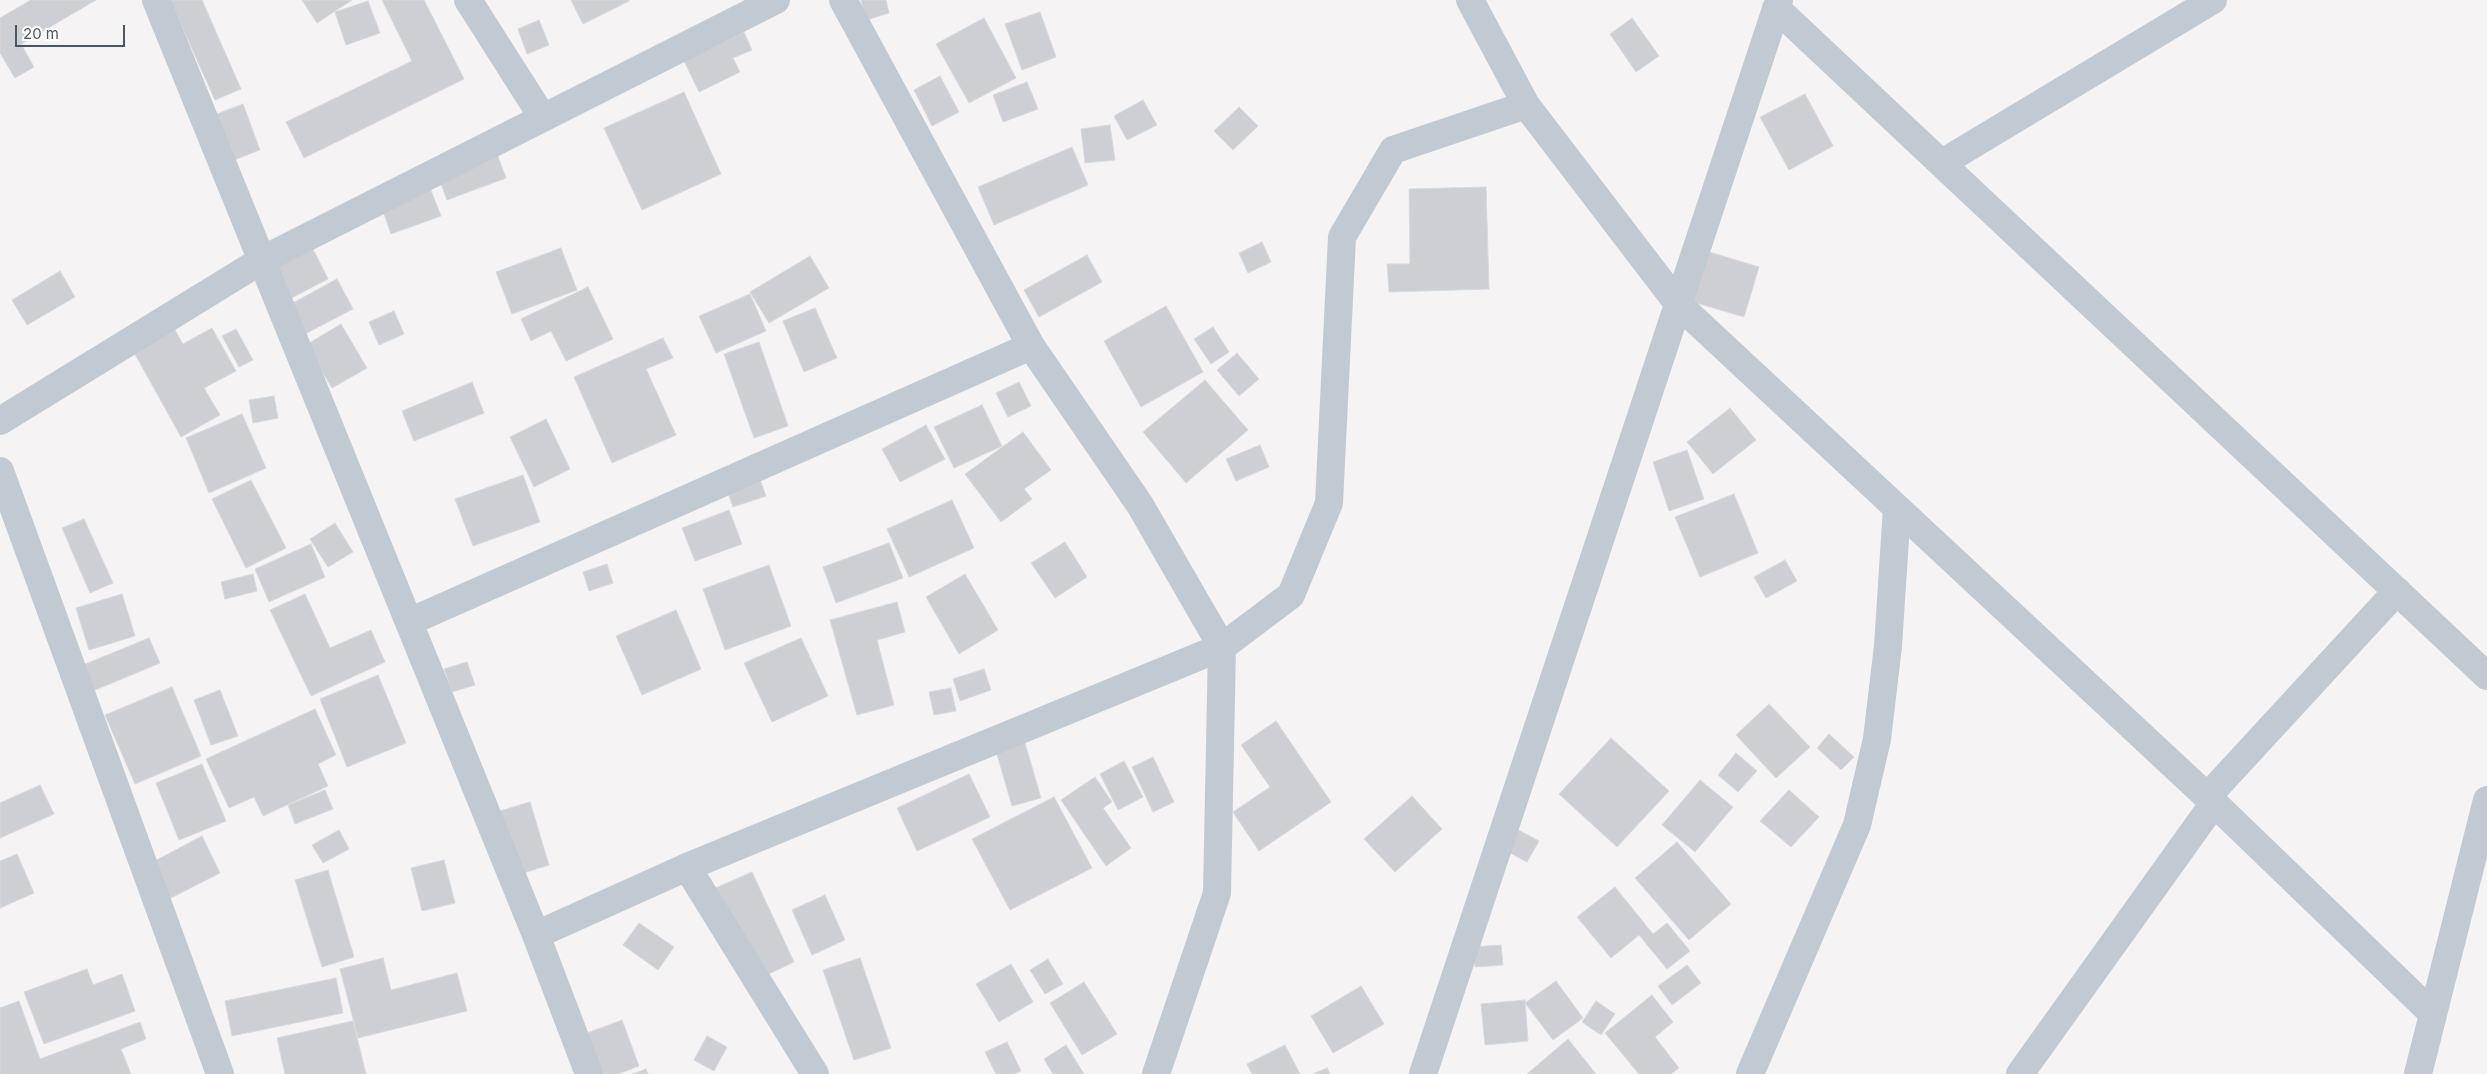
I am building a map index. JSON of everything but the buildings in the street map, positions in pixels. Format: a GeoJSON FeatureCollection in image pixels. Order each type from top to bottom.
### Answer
{"type":"FeatureCollection","features":[{"type":"Feature","properties":{"kind":"street"},"geometry":{"type":"LineString","coordinates":[[156,0],[536,935],[589,1074]]}},
{"type":"Feature","properties":{"kind":"street"},"geometry":{"type":"LineString","coordinates":[[468,0],[543,118]]}},
{"type":"Feature","properties":{"kind":"street"},"geometry":{"type":"LineString","coordinates":[[0,421],[262,260],[776,0]]}},
{"type":"Feature","properties":{"kind":"street"},"geometry":{"type":"LineString","coordinates":[[843,0],[1031,346],[1140,505],[1222,647],[1217,893],[1156,1074]]}},
{"type":"Feature","properties":{"kind":"street"},"geometry":{"type":"LineString","coordinates":[[1470,0],[1526,105],[1680,305],[2211,800],[2433,1014]]}},
{"type":"Feature","properties":{"kind":"street"},"geometry":{"type":"LineString","coordinates":[[1942,163],[2214,0]]}},
{"type":"Feature","properties":{"kind":"street"},"geometry":{"type":"LineString","coordinates":[[1423,1074],[1680,305],[1777,4],[1942,163],[2487,676]]}},
{"type":"Feature","properties":{"kind":"street"},"geometry":{"type":"LineString","coordinates":[[536,935],[687,867],[1222,647],[1291,595],[1329,503],[1342,237],[1393,150],[1526,105]]}},
{"type":"Feature","properties":{"kind":"street"},"geometry":{"type":"LineString","coordinates":[[409,622],[1031,346]]}},
{"type":"Feature","properties":{"kind":"street"},"geometry":{"type":"LineString","coordinates":[[0,470],[220,1074]]}},
{"type":"Feature","properties":{"kind":"street"},"geometry":{"type":"LineString","coordinates":[[1750,1074],[1857,826],[1878,739],[1888,646],[1897,508]]}},
{"type":"Feature","properties":{"kind":"street"},"geometry":{"type":"LineString","coordinates":[[2020,1074],[2211,800],[2397,591]]}},
{"type":"Feature","properties":{"kind":"street"},"geometry":{"type":"LineString","coordinates":[[2418,1074],[2486,809]]}},
{"type":"Feature","properties":{"kind":"street"},"geometry":{"type":"LineString","coordinates":[[687,867],[815,1074]]}}]}
